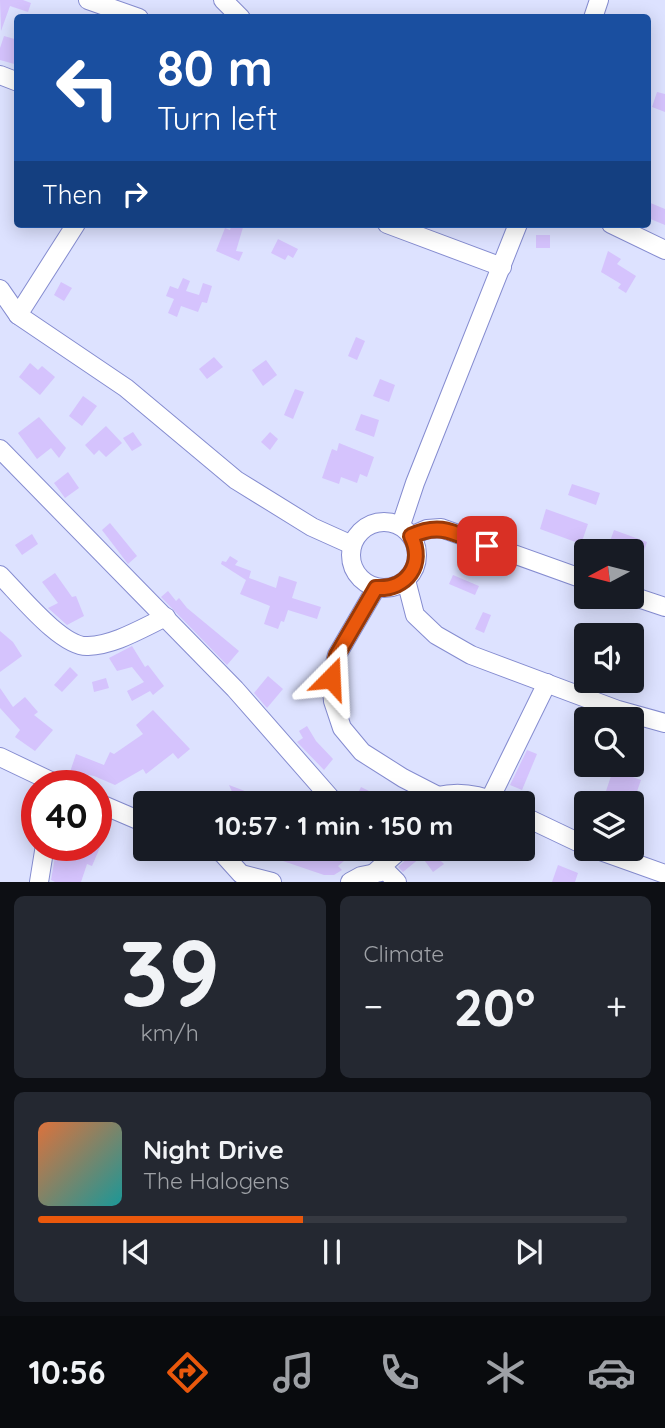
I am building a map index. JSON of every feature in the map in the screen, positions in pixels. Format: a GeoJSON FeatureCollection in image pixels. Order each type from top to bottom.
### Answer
{"type":"FeatureCollection","features":[{"type":"Feature","properties":{"kind":"street"},"geometry":{"type":"LineString","coordinates":[[88,0],[128,14]]}},
{"type":"Feature","properties":{"kind":"street"},"geometry":{"type":"LineString","coordinates":[[18,315],[73,228]]}},
{"type":"Feature","properties":{"kind":"street"},"geometry":{"type":"LineString","coordinates":[[398,228],[502,267]]}},
{"type":"Feature","properties":{"kind":"street"},"geometry":{"type":"LineString","coordinates":[[517,228],[415,483],[406,530],[417,554],[416,564],[407,580],[387,589],[376,588],[358,577],[350,556],[356,535],[375,523],[406,530],[441,528],[574,576]]}},
{"type":"Feature","properties":{"kind":"street"},"geometry":{"type":"LineString","coordinates":[[619,228],[665,250]]}},
{"type":"Feature","properties":{"kind":"street"},"geometry":{"type":"LineString","coordinates":[[0,289],[18,315],[126,388],[236,480],[312,527],[352,545]]}},
{"type":"Feature","properties":{"kind":"street"},"geometry":{"type":"LineString","coordinates":[[0,449],[235,689],[324,791]]}},
{"type":"Feature","properties":{"kind":"street"},"geometry":{"type":"LineString","coordinates":[[0,575],[64,638],[86,647],[108,642],[166,617]]}},
{"type":"Feature","properties":{"kind":"street"},"geometry":{"type":"LineString","coordinates":[[407,580],[415,615],[436,635],[471,654],[618,710],[665,723]]}},
{"type":"Feature","properties":{"kind":"street"},"geometry":{"type":"LineString","coordinates":[[376,588],[337,655],[331,678],[332,701],[342,728],[362,752],[424,791]]}},
{"type":"Feature","properties":{"kind":"street"},"geometry":{"type":"LineString","coordinates":[[644,600],[665,607]]}},
{"type":"Feature","properties":{"kind":"street"},"geometry":{"type":"LineString","coordinates":[[498,791],[547,683]]}},
{"type":"Feature","properties":{"kind":"street"},"geometry":{"type":"LineString","coordinates":[[0,742],[23,768]]}},
{"type":"Feature","properties":{"kind":"street"},"geometry":{"type":"LineString","coordinates":[[0,757],[27,770]]}},
{"type":"Feature","properties":{"kind":"street"},"geometry":{"type":"LineString","coordinates":[[112,809],[133,818]]}},
{"type":"Feature","properties":{"kind":"street"},"geometry":{"type":"LineString","coordinates":[[535,822],[574,840]]}},
{"type":"Feature","properties":{"kind":"street"},"geometry":{"type":"LineString","coordinates":[[39,882],[42,861]]}},
{"type":"Feature","properties":{"kind":"street"},"geometry":{"type":"LineString","coordinates":[[229,861],[241,874],[272,882]]}},
{"type":"Feature","properties":{"kind":"street"},"geometry":{"type":"LineString","coordinates":[[369,878],[383,861]]}},
{"type":"Feature","properties":{"kind":"street"},"geometry":{"type":"LineString","coordinates":[[628,861],[665,874]]}},
{"type":"Feature","properties":{"kind":"street"},"geometry":{"type":"LineString","coordinates":[[350,882],[386,871],[397,882]]}},
{"type":"Feature","properties":{"kind":"building"},"geometry":{"type":"Polygon","coordinates":[[[0,0],[23,0],[31,3],[28,12],[10,6],[1,31],[0,0]]]}},
{"type":"Feature","properties":{"kind":"building"},"geometry":{"type":"Polygon","coordinates":[[[4,36],[14,39],[14,64],[0,60],[4,36]]]}},
{"type":"Feature","properties":{"kind":"building"},"geometry":{"type":"Polygon","coordinates":[[[657,92],[665,94],[665,112],[652,107],[657,92]]]}},
{"type":"Feature","properties":{"kind":"building"},"geometry":{"type":"Polygon","coordinates":[[[651,203],[665,209],[665,225],[651,219],[651,203]]]}},
{"type":"Feature","properties":{"kind":"building"},"geometry":{"type":"Polygon","coordinates":[[[225,228],[243,228],[236,251],[243,252],[239,261],[216,251],[225,228]]]}},
{"type":"Feature","properties":{"kind":"building"},"geometry":{"type":"Polygon","coordinates":[[[536,235],[550,235],[550,248],[536,248],[536,235]]]}},
{"type":"Feature","properties":{"kind":"building"},"geometry":{"type":"Polygon","coordinates":[[[278,239],[298,249],[293,258],[288,255],[285,260],[271,253],[278,239]]]}},
{"type":"Feature","properties":{"kind":"building"},"geometry":{"type":"Polygon","coordinates":[[[608,251],[621,259],[617,264],[636,276],[626,293],[618,288],[621,284],[601,272],[608,251]]]}},
{"type":"Feature","properties":{"kind":"building"},"geometry":{"type":"Polygon","coordinates":[[[183,278],[190,281],[186,291],[199,295],[203,283],[212,286],[207,303],[202,302],[198,312],[181,306],[177,317],[168,313],[174,299],[166,296],[170,286],[178,289],[183,278]]]}},
{"type":"Feature","properties":{"kind":"building"},"geometry":{"type":"Polygon","coordinates":[[[61,282],[72,288],[64,301],[54,295],[61,282]]]}},
{"type":"Feature","properties":{"kind":"building"},"geometry":{"type":"Polygon","coordinates":[[[356,337],[365,341],[357,360],[348,356],[356,337]]]}},
{"type":"Feature","properties":{"kind":"building"},"geometry":{"type":"Polygon","coordinates":[[[214,357],[223,367],[207,379],[199,369],[214,357]]]}},
{"type":"Feature","properties":{"kind":"building"},"geometry":{"type":"Polygon","coordinates":[[[266,360],[277,375],[263,386],[252,370],[266,360]]]}},
{"type":"Feature","properties":{"kind":"building"},"geometry":{"type":"Polygon","coordinates":[[[30,363],[38,370],[42,366],[55,377],[40,395],[19,377],[30,363]]]}},
{"type":"Feature","properties":{"kind":"building"},"geometry":{"type":"Polygon","coordinates":[[[380,379],[395,385],[389,402],[373,396],[380,379]]]}},
{"type":"Feature","properties":{"kind":"building"},"geometry":{"type":"Polygon","coordinates":[[[295,389],[304,392],[293,419],[284,415],[295,389]]]}},
{"type":"Feature","properties":{"kind":"building"},"geometry":{"type":"Polygon","coordinates":[[[83,396],[97,406],[82,426],[69,416],[83,396]]]}},
{"type":"Feature","properties":{"kind":"building"},"geometry":{"type":"Polygon","coordinates":[[[361,414],[379,420],[374,437],[355,430],[361,414]]]}},
{"type":"Feature","properties":{"kind":"building"},"geometry":{"type":"Polygon","coordinates":[[[39,417],[66,448],[59,458],[51,448],[37,459],[18,433],[39,417]]]}},
{"type":"Feature","properties":{"kind":"building"},"geometry":{"type":"Polygon","coordinates":[[[106,426],[122,443],[106,457],[99,450],[94,455],[85,445],[106,426]]]}},
{"type":"Feature","properties":{"kind":"building"},"geometry":{"type":"Polygon","coordinates":[[[133,432],[142,445],[132,451],[123,438],[133,432]]]}},
{"type":"Feature","properties":{"kind":"building"},"geometry":{"type":"Polygon","coordinates":[[[270,432],[278,439],[270,450],[261,442],[270,432]]]}},
{"type":"Feature","properties":{"kind":"building"},"geometry":{"type":"Polygon","coordinates":[[[339,443],[374,457],[367,477],[360,474],[357,483],[341,477],[339,484],[322,478],[332,449],[337,451],[339,443]]]}},
{"type":"Feature","properties":{"kind":"building"},"geometry":{"type":"Polygon","coordinates":[[[68,472],[79,488],[65,498],[54,483],[68,472]]]}},
{"type":"Feature","properties":{"kind":"building"},"geometry":{"type":"Polygon","coordinates":[[[572,484],[600,493],[596,505],[568,495],[572,484]]]}},
{"type":"Feature","properties":{"kind":"building"},"geometry":{"type":"Polygon","coordinates":[[[546,509],[588,524],[583,539],[574,539],[574,541],[540,529],[546,509]]]}},
{"type":"Feature","properties":{"kind":"building"},"geometry":{"type":"Polygon","coordinates":[[[110,523],[137,556],[128,564],[102,530],[110,523]]]}},
{"type":"Feature","properties":{"kind":"building"},"geometry":{"type":"Polygon","coordinates":[[[614,530],[639,539],[611,539],[614,530]]]}},
{"type":"Feature","properties":{"kind":"building"},"geometry":{"type":"Polygon","coordinates":[[[32,534],[38,544],[22,555],[15,545],[32,534]]]}},
{"type":"Feature","properties":{"kind":"building"},"geometry":{"type":"Polygon","coordinates":[[[230,556],[238,561],[235,565],[251,571],[249,578],[276,588],[279,576],[297,582],[292,598],[321,607],[317,619],[288,610],[278,629],[264,624],[270,606],[240,594],[246,580],[221,564],[230,556]]]}},
{"type":"Feature","properties":{"kind":"building"},"geometry":{"type":"Polygon","coordinates":[[[55,573],[72,597],[76,596],[84,616],[67,625],[48,608],[58,603],[42,582],[55,573]]]}},
{"type":"Feature","properties":{"kind":"building"},"geometry":{"type":"Polygon","coordinates":[[[453,575],[479,586],[475,595],[449,584],[453,575]]]}},
{"type":"Feature","properties":{"kind":"building"},"geometry":{"type":"Polygon","coordinates":[[[168,591],[176,601],[179,598],[187,608],[239,651],[227,665],[161,597],[168,591]]]}},
{"type":"Feature","properties":{"kind":"building"},"geometry":{"type":"Polygon","coordinates":[[[483,612],[491,615],[484,633],[475,629],[483,612]]]}},
{"type":"Feature","properties":{"kind":"building"},"geometry":{"type":"Polygon","coordinates":[[[0,631],[13,642],[22,656],[0,672],[0,631]]]}},
{"type":"Feature","properties":{"kind":"building"},"geometry":{"type":"Polygon","coordinates":[[[132,646],[145,667],[148,665],[164,686],[153,695],[150,691],[132,701],[127,691],[144,682],[132,667],[117,671],[109,658],[132,646]]]}},
{"type":"Feature","properties":{"kind":"building"},"geometry":{"type":"Polygon","coordinates":[[[70,667],[78,675],[62,692],[54,685],[70,667]]]}},
{"type":"Feature","properties":{"kind":"building"},"geometry":{"type":"Polygon","coordinates":[[[268,676],[283,689],[267,708],[254,693],[268,676]]]}},
{"type":"Feature","properties":{"kind":"building"},"geometry":{"type":"Polygon","coordinates":[[[106,678],[109,688],[94,692],[92,682],[106,678]]]}},
{"type":"Feature","properties":{"kind":"building"},"geometry":{"type":"Polygon","coordinates":[[[0,688],[13,707],[25,697],[38,712],[34,715],[53,730],[35,751],[15,737],[20,730],[0,708],[0,688]]]}},
{"type":"Feature","properties":{"kind":"building"},"geometry":{"type":"Polygon","coordinates":[[[153,710],[190,749],[178,759],[173,753],[146,774],[143,769],[115,785],[112,784],[112,770],[71,770],[76,754],[104,765],[110,752],[114,754],[143,734],[136,725],[153,710]]]}},
{"type":"Feature","properties":{"kind":"building"},"geometry":{"type":"Polygon","coordinates":[[[307,726],[316,741],[333,759],[324,770],[297,742],[303,738],[299,731],[307,726]]]}},
{"type":"Feature","properties":{"kind":"building"},"geometry":{"type":"Polygon","coordinates":[[[527,750],[537,754],[522,790],[510,785],[527,750]]]}},
{"type":"Feature","properties":{"kind":"building"},"geometry":{"type":"Polygon","coordinates":[[[611,777],[633,777],[641,780],[637,791],[606,791],[611,777]]]}},
{"type":"Feature","properties":{"kind":"building"},"geometry":{"type":"Polygon","coordinates":[[[229,785],[245,791],[232,791],[229,785]]]}},
{"type":"Feature","properties":{"kind":"building"},"geometry":{"type":"Polygon","coordinates":[[[54,861],[94,861],[92,866],[87,864],[81,882],[51,880],[54,861]]]}},
{"type":"Feature","properties":{"kind":"building"},"geometry":{"type":"Polygon","coordinates":[[[283,861],[344,861],[338,866],[342,870],[334,875],[324,875],[283,861]]]}},
{"type":"Feature","properties":{"kind":"building"},"geometry":{"type":"Polygon","coordinates":[[[405,861],[416,861],[403,872],[398,867],[405,861]]]}},
{"type":"Feature","properties":{"kind":"building"},"geometry":{"type":"Polygon","coordinates":[[[425,861],[441,861],[444,864],[433,872],[425,861]]]}},
{"type":"Feature","properties":{"kind":"building"},"geometry":{"type":"Polygon","coordinates":[[[558,865],[578,873],[575,882],[552,882],[558,865]]]}},
{"type":"Feature","properties":{"kind":"route"},"geometry":{"type":"LineString","coordinates":[[331,678],[337,655],[376,588],[397,586],[407,580],[412,572],[417,554],[411,536],[427,529],[441,528],[487,546]]}}]}
